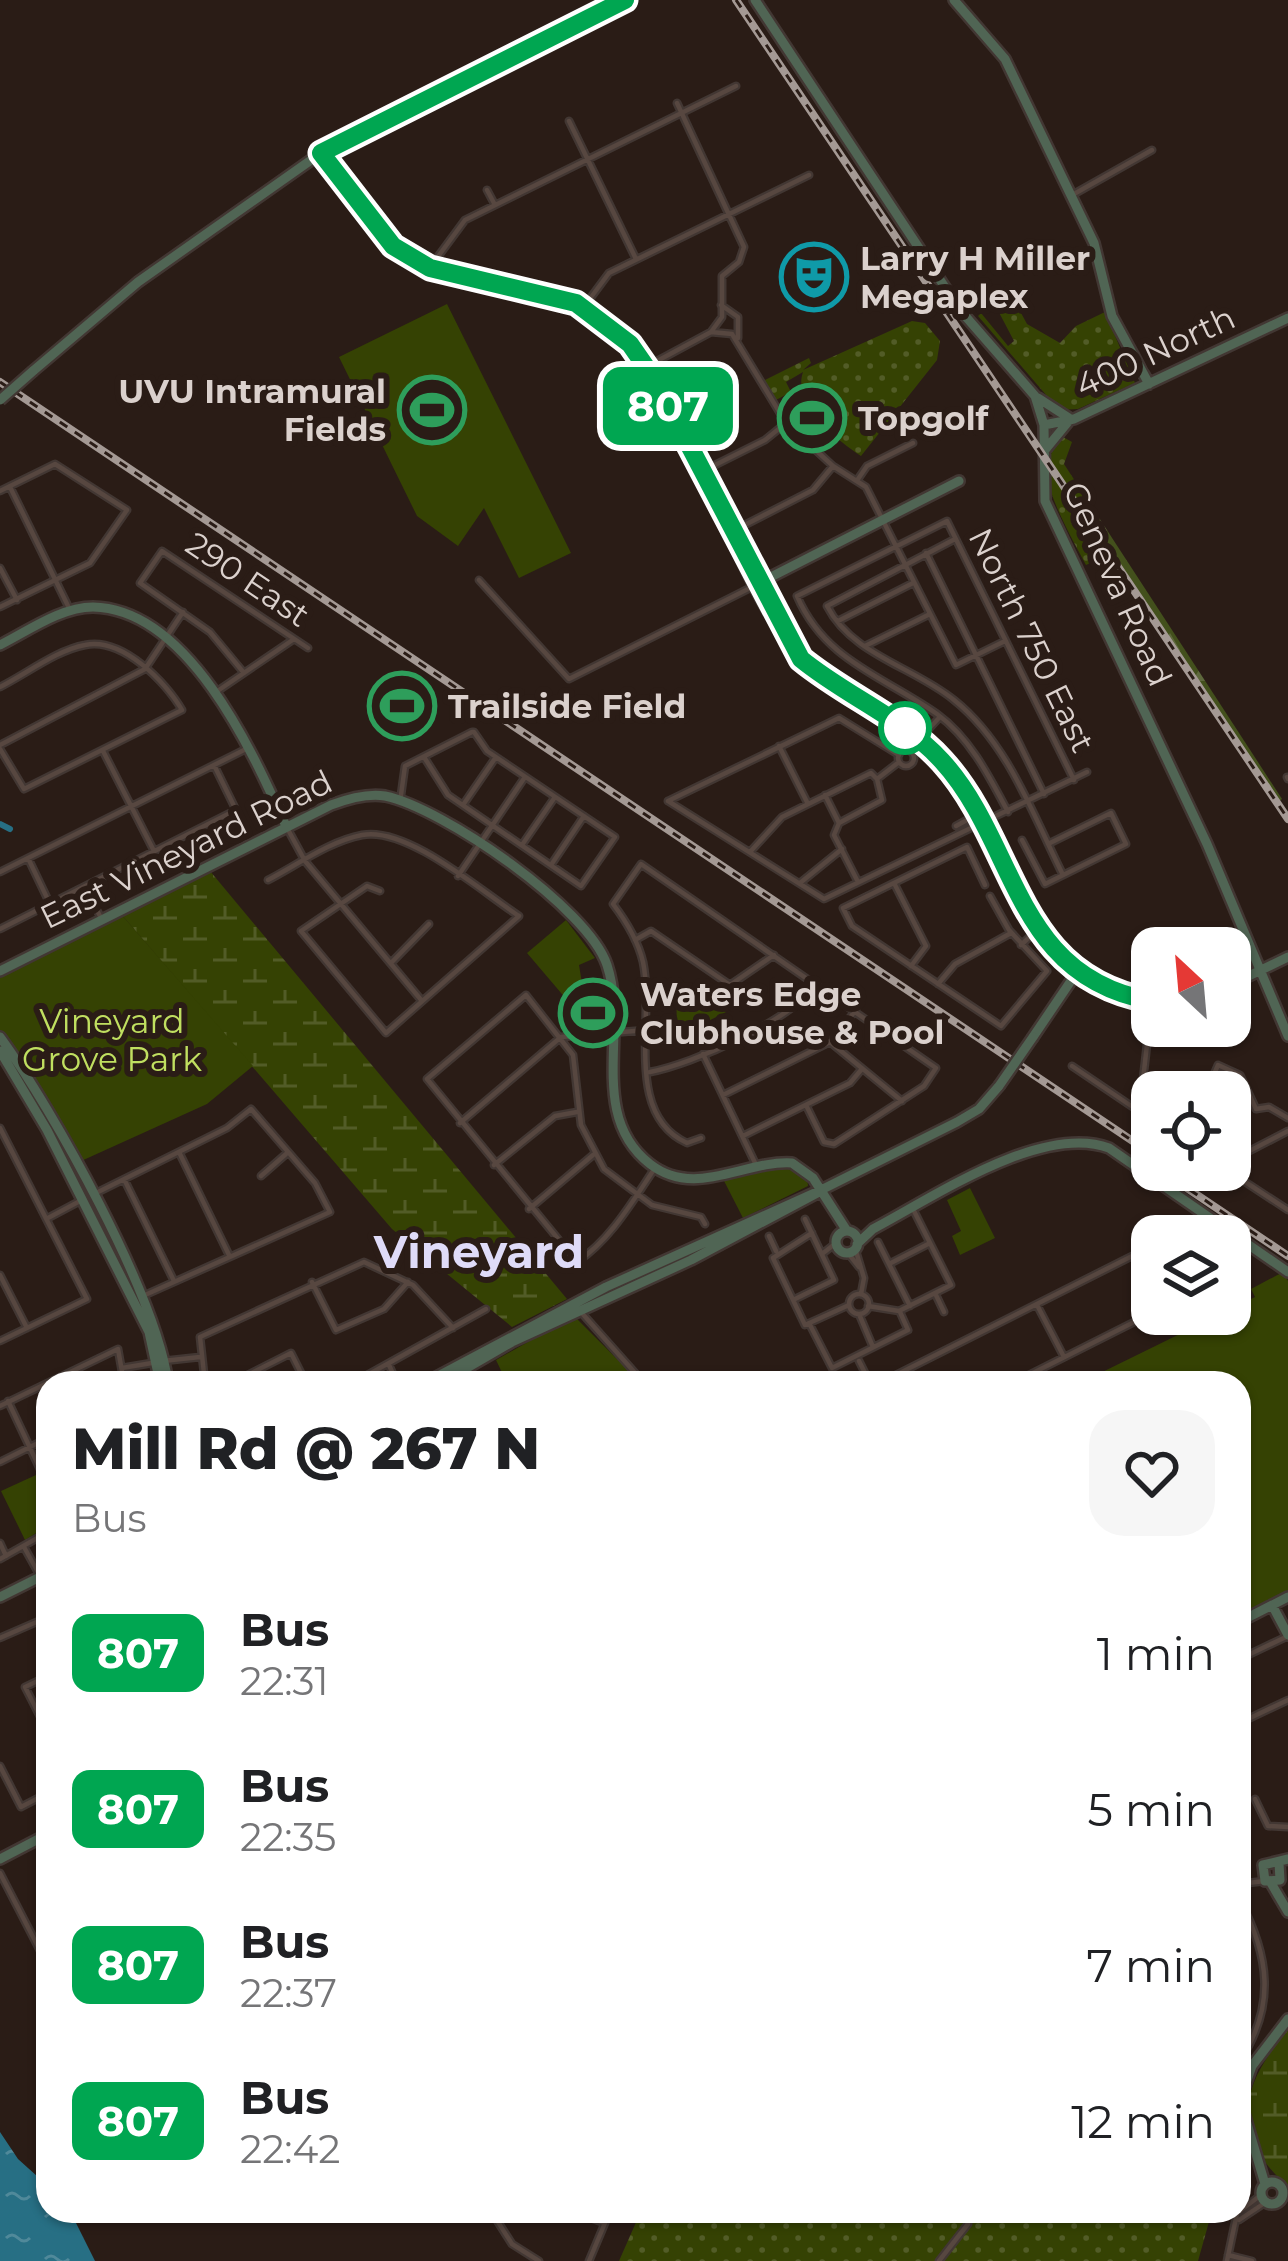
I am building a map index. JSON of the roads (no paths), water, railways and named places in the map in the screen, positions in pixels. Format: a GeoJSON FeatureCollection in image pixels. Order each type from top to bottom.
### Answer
{"type":"FeatureCollection","features":[{"type":"Feature","properties":{"kind":"main road"},"geometry":{"type":"LineString","coordinates":[[0,400],[138,282],[321,153],[625,0]]}},
{"type":"Feature","properties":{"kind":"main road","name":"Geneva Road"},"geometry":{"type":"LineString","coordinates":[[754,0],[960,310],[1035,396],[1044,425],[1045,501],[1207,844],[1288,1036]]}},
{"type":"Feature","properties":{"kind":"main road"},"geometry":{"type":"LineString","coordinates":[[954,0],[1005,59],[1100,258],[1112,316],[1149,384]]}},
{"type":"Feature","properties":{"kind":"main road"},"geometry":{"type":"LineString","coordinates":[[321,153],[376,230],[430,268],[583,308],[620,335],[646,368],[801,659],[833,686],[920,737],[962,787],[1037,930],[1079,969],[1131,995]]}},
{"type":"Feature","properties":{"kind":"main road","name":"400 North"},"geometry":{"type":"LineString","coordinates":[[1044,425],[1074,419],[1288,318]]}},
{"type":"Feature","properties":{"kind":"main road"},"geometry":{"type":"LineString","coordinates":[[1035,396],[1074,419],[1059,428],[1043,455]]}},
{"type":"Feature","properties":{"kind":"main road"},"geometry":{"type":"LineString","coordinates":[[757,584],[959,481]]}},
{"type":"Feature","properties":{"kind":"main road"},"geometry":{"type":"LineString","coordinates":[[0,645],[70,610],[96,607],[130,616],[166,639],[216,692],[286,826]]}},
{"type":"Feature","properties":{"kind":"main road","name":"East Vineyard Road"},"geometry":{"type":"LineString","coordinates":[[0,971],[286,826],[353,798],[382,795],[400,802]]}},
{"type":"Feature","properties":{"kind":"main road"},"geometry":{"type":"LineString","coordinates":[[400,802],[479,845],[551,894],[586,927],[607,962],[616,1116],[625,1136],[655,1168],[700,1180],[792,1163],[827,1188],[845,1243],[1041,1145],[1096,1143],[1210,1215]]}},
{"type":"Feature","properties":{"kind":"main road"},"geometry":{"type":"LineString","coordinates":[[1251,974],[1288,957]]}},
{"type":"Feature","properties":{"kind":"main road"},"geometry":{"type":"LineString","coordinates":[[462,1371],[577,1306],[686,1258],[968,1115],[999,1086],[1079,969]]}},
{"type":"Feature","properties":{"kind":"main road"},"geometry":{"type":"LineString","coordinates":[[0,1037],[36,1091],[137,1299],[162,1371]]}},
{"type":"Feature","properties":{"kind":"main road"},"geometry":{"type":"LineString","coordinates":[[0,1051],[87,1198]]}},
{"type":"Feature","properties":{"kind":"main road"},"geometry":{"type":"LineString","coordinates":[[1251,1242],[1288,1272]]}},
{"type":"Feature","properties":{"kind":"main road"},"geometry":{"type":"LineString","coordinates":[[448,1371],[659,1265],[686,1258]]}},
{"type":"Feature","properties":{"kind":"main road"},"geometry":{"type":"LineString","coordinates":[[634,1283],[659,1265]]}},
{"type":"Feature","properties":{"kind":"main road"},"geometry":{"type":"LineString","coordinates":[[0,1600],[36,1584]]}},
{"type":"Feature","properties":{"kind":"main road"},"geometry":{"type":"LineString","coordinates":[[1251,1616],[1288,1598]]}},
{"type":"Feature","properties":{"kind":"main road"},"geometry":{"type":"LineString","coordinates":[[1272,1605],[1288,1635]]}},
{"type":"Feature","properties":{"kind":"main road"},"geometry":{"type":"LineString","coordinates":[[0,1859],[36,1840]]}},
{"type":"Feature","properties":{"kind":"main road"},"geometry":{"type":"LineString","coordinates":[[1277,1872],[1288,1912]]}},
{"type":"Feature","properties":{"kind":"main road"},"geometry":{"type":"LineString","coordinates":[[1251,2069],[1288,2019]]}},
{"type":"Feature","properties":{"kind":"main road"},"geometry":{"type":"LineString","coordinates":[[1251,2138],[1276,2192]]}},
{"type":"Feature","properties":{"kind":"street"},"geometry":{"type":"LineString","coordinates":[[430,268],[452,231],[495,205],[736,86]]}},
{"type":"Feature","properties":{"kind":"street"},"geometry":{"type":"LineString","coordinates":[[677,103],[744,250],[736,267],[722,277],[721,319],[727,331],[737,339],[786,423],[832,466],[858,479],[898,546],[956,664],[1005,640]]}},
{"type":"Feature","properties":{"kind":"street"},"geometry":{"type":"LineString","coordinates":[[569,122],[636,259]]}},
{"type":"Feature","properties":{"kind":"street"},"geometry":{"type":"LineString","coordinates":[[1070,196],[1152,150]]}},
{"type":"Feature","properties":{"kind":"street"},"geometry":{"type":"LineString","coordinates":[[583,308],[608,273],[809,176]]}},
{"type":"Feature","properties":{"kind":"street"},"geometry":{"type":"LineString","coordinates":[[487,190],[495,205]]}},
{"type":"Feature","properties":{"kind":"street"},"geometry":{"type":"LineString","coordinates":[[721,305],[739,324],[737,339]]}},
{"type":"Feature","properties":{"kind":"street"},"geometry":{"type":"LineString","coordinates":[[646,368],[711,332],[730,313]]}},
{"type":"Feature","properties":{"kind":"street"},"geometry":{"type":"LineString","coordinates":[[711,332],[739,324]]}},
{"type":"Feature","properties":{"kind":"street"},"geometry":{"type":"LineString","coordinates":[[701,472],[766,440],[786,423]]}},
{"type":"Feature","properties":{"kind":"street"},"geometry":{"type":"LineString","coordinates":[[858,479],[867,466],[913,443]]}},
{"type":"Feature","properties":{"kind":"street"},"geometry":{"type":"LineString","coordinates":[[0,491],[55,464],[127,510],[90,563],[0,608]]}},
{"type":"Feature","properties":{"kind":"street"},"geometry":{"type":"LineString","coordinates":[[731,532],[814,490],[832,466]]}},
{"type":"Feature","properties":{"kind":"street"},"geometry":{"type":"LineString","coordinates":[[10,487],[70,610]]}},
{"type":"Feature","properties":{"kind":"street","name":"North 750 East"},"geometry":{"type":"LineString","coordinates":[[898,546],[947,521],[1074,779]]}},
{"type":"Feature","properties":{"kind":"street"},"geometry":{"type":"LineString","coordinates":[[955,539],[827,605],[865,646],[953,698],[976,721],[1027,802],[1063,875]]}},
{"type":"Feature","properties":{"kind":"street"},"geometry":{"type":"LineString","coordinates":[[898,546],[797,596],[833,651],[940,716],[974,751],[1008,812]]}},
{"type":"Feature","properties":{"kind":"street","name":"290 East"},"geometry":{"type":"LineString","coordinates":[[183,612],[140,584],[162,551],[308,648]]}},
{"type":"Feature","properties":{"kind":"street"},"geometry":{"type":"LineString","coordinates":[[926,553],[1044,794]]}},
{"type":"Feature","properties":{"kind":"street"},"geometry":{"type":"LineString","coordinates":[[0,568],[16,600]]}},
{"type":"Feature","properties":{"kind":"street"},"geometry":{"type":"LineString","coordinates":[[479,580],[569,679],[757,584]]}},
{"type":"Feature","properties":{"kind":"street"},"geometry":{"type":"LineString","coordinates":[[838,621],[915,582]]}},
{"type":"Feature","properties":{"kind":"street"},"geometry":{"type":"LineString","coordinates":[[0,687],[83,645],[103,644],[145,669],[169,688],[182,710],[24,789],[0,747],[145,669],[183,612],[210,632],[244,673]]}},
{"type":"Feature","properties":{"kind":"street"},"geometry":{"type":"LineString","coordinates":[[865,646],[931,613]]}},
{"type":"Feature","properties":{"kind":"street"},"geometry":{"type":"LineString","coordinates":[[216,692],[294,639]]}},
{"type":"Feature","properties":{"kind":"street"},"geometry":{"type":"LineString","coordinates":[[909,750],[913,762],[899,758],[839,718],[668,801],[824,899],[959,828],[1008,812],[1087,772]]}},
{"type":"Feature","properties":{"kind":"street"},"geometry":{"type":"LineString","coordinates":[[400,802],[405,766],[474,732],[496,757],[615,837],[581,886],[439,786],[424,757]]}},
{"type":"Feature","properties":{"kind":"street"},"geometry":{"type":"LineString","coordinates":[[877,779],[920,737]]}},
{"type":"Feature","properties":{"kind":"street"},"geometry":{"type":"LineString","coordinates":[[779,746],[808,804]]}},
{"type":"Feature","properties":{"kind":"street"},"geometry":{"type":"LineString","coordinates":[[0,872],[246,749]]}},
{"type":"Feature","properties":{"kind":"street"},"geometry":{"type":"LineString","coordinates":[[103,751],[154,851]]}},
{"type":"Feature","properties":{"kind":"street"},"geometry":{"type":"LineString","coordinates":[[463,805],[496,757]]}},
{"type":"Feature","properties":{"kind":"street"},"geometry":{"type":"LineString","coordinates":[[0,929],[236,810],[214,765]]}},
{"type":"Feature","properties":{"kind":"street"},"geometry":{"type":"LineString","coordinates":[[750,852],[769,827],[871,773],[882,800],[833,830],[858,882]]}},
{"type":"Feature","properties":{"kind":"street"},"geometry":{"type":"LineString","coordinates":[[458,876],[525,778]]}},
{"type":"Feature","properties":{"kind":"street"},"geometry":{"type":"LineString","coordinates":[[825,795],[838,823]]}},
{"type":"Feature","properties":{"kind":"street"},"geometry":{"type":"LineString","coordinates":[[523,844],[555,797]]}},
{"type":"Feature","properties":{"kind":"street"},"geometry":{"type":"LineString","coordinates":[[1022,840],[1045,884],[1126,844],[1111,813],[1048,844]]}},
{"type":"Feature","properties":{"kind":"street"},"geometry":{"type":"LineString","coordinates":[[551,865],[584,816]]}},
{"type":"Feature","properties":{"kind":"street"},"geometry":{"type":"LineString","coordinates":[[286,826],[305,861],[423,1002]]}},
{"type":"Feature","properties":{"kind":"street"},"geometry":{"type":"LineString","coordinates":[[268,880],[343,841],[385,833],[519,916],[386,1033],[301,931],[339,901],[368,886],[380,891]]}},
{"type":"Feature","properties":{"kind":"street"},"geometry":{"type":"LineString","coordinates":[[985,885],[967,847],[843,908],[852,926],[1001,1026],[1047,971],[1011,933],[990,896]]}},
{"type":"Feature","properties":{"kind":"street"},"geometry":{"type":"LineString","coordinates":[[797,885],[842,850]]}},
{"type":"Feature","properties":{"kind":"street"},"geometry":{"type":"LineString","coordinates":[[28,858],[50,904]]}},
{"type":"Feature","properties":{"kind":"street"},"geometry":{"type":"LineString","coordinates":[[701,1138],[687,1143],[668,1134],[656,1120],[648,1072],[647,995],[635,940],[613,904],[640,864],[936,1068],[924,1086],[834,1144],[824,1142],[806,1105]]}},
{"type":"Feature","properties":{"kind":"street"},"geometry":{"type":"LineString","coordinates":[[894,883],[926,946],[911,966]]}},
{"type":"Feature","properties":{"kind":"street"},"geometry":{"type":"LineString","coordinates":[[85,887],[101,918]]}},
{"type":"Feature","properties":{"kind":"street"},"geometry":{"type":"LineString","coordinates":[[390,963],[429,924]]}},
{"type":"Feature","properties":{"kind":"street"},"geometry":{"type":"LineString","coordinates":[[1021,945],[1037,930]]}},
{"type":"Feature","properties":{"kind":"street"},"geometry":{"type":"LineString","coordinates":[[635,940],[651,931],[730,985],[774,955]]}},
{"type":"Feature","properties":{"kind":"street"},"geometry":{"type":"LineString","coordinates":[[938,983],[955,964],[1011,933]]}},
{"type":"Feature","properties":{"kind":"street"},"geometry":{"type":"LineString","coordinates":[[648,1072],[680,1065],[805,1002],[814,982]]}},
{"type":"Feature","properties":{"kind":"street"},"geometry":{"type":"LineString","coordinates":[[655,1168],[636,1197],[608,1235],[577,1262],[428,1079],[526,995],[561,1037],[576,1065],[577,1112],[593,1155],[636,1197],[701,1217],[705,1224]]}},
{"type":"Feature","properties":{"kind":"street"},"geometry":{"type":"LineString","coordinates":[[723,1095],[830,1042],[856,1010]]}},
{"type":"Feature","properties":{"kind":"street"},"geometry":{"type":"LineString","coordinates":[[460,1123],[561,1037],[647,1030]]}},
{"type":"Feature","properties":{"kind":"street"},"geometry":{"type":"LineString","coordinates":[[830,1042],[902,1101]]}},
{"type":"Feature","properties":{"kind":"street"},"geometry":{"type":"LineString","coordinates":[[703,1054],[757,1167]]}},
{"type":"Feature","properties":{"kind":"street"},"geometry":{"type":"LineString","coordinates":[[1072,1066],[1131,1105]]}},
{"type":"Feature","properties":{"kind":"street"},"geometry":{"type":"LineString","coordinates":[[743,1136],[850,1083],[861,1070]]}},
{"type":"Feature","properties":{"kind":"street"},"geometry":{"type":"LineString","coordinates":[[1251,1098],[1256,1109],[1269,1107],[1288,1118]]}},
{"type":"Feature","properties":{"kind":"street"},"geometry":{"type":"LineString","coordinates":[[48,1218],[179,1152],[251,1109],[315,1184],[330,1211],[137,1299]]}},
{"type":"Feature","properties":{"kind":"street"},"geometry":{"type":"LineString","coordinates":[[494,1165],[555,1116],[577,1112]]}},
{"type":"Feature","properties":{"kind":"street"},"geometry":{"type":"LineString","coordinates":[[0,1128],[87,1299],[0,1341]]}},
{"type":"Feature","properties":{"kind":"street"},"geometry":{"type":"LineString","coordinates":[[1251,1148],[1288,1131]]}},
{"type":"Feature","properties":{"kind":"street"},"geometry":{"type":"LineString","coordinates":[[179,1152],[230,1255]]}},
{"type":"Feature","properties":{"kind":"street"},"geometry":{"type":"LineString","coordinates":[[261,1176],[286,1154]]}},
{"type":"Feature","properties":{"kind":"street"},"geometry":{"type":"LineString","coordinates":[[529,1208],[593,1155]]}},
{"type":"Feature","properties":{"kind":"street"},"geometry":{"type":"LineString","coordinates":[[124,1179],[174,1281]]}},
{"type":"Feature","properties":{"kind":"street"},"geometry":{"type":"LineString","coordinates":[[1251,1186],[1288,1210]]}},
{"type":"Feature","properties":{"kind":"street"},"geometry":{"type":"LineString","coordinates":[[868,1306],[899,1311],[952,1285],[913,1209]]}},
{"type":"Feature","properties":{"kind":"street"},"geometry":{"type":"LineString","coordinates":[[1199,1215],[1204,1211]]}},
{"type":"Feature","properties":{"kind":"street"},"geometry":{"type":"LineString","coordinates":[[793,1300],[835,1280],[805,1220]]}},
{"type":"Feature","properties":{"kind":"street"},"geometry":{"type":"LineString","coordinates":[[776,1251],[812,1233]]}},
{"type":"Feature","properties":{"kind":"street"},"geometry":{"type":"LineString","coordinates":[[769,1236],[776,1251],[774,1262],[832,1368],[908,1330],[899,1311]]}},
{"type":"Feature","properties":{"kind":"street"},"geometry":{"type":"LineString","coordinates":[[878,1242],[910,1306]]}},
{"type":"Feature","properties":{"kind":"street"},"geometry":{"type":"LineString","coordinates":[[822,1254],[845,1243],[859,1267],[861,1294],[868,1306]]}},
{"type":"Feature","properties":{"kind":"street"},"geometry":{"type":"LineString","coordinates":[[889,1264],[930,1243]]}},
{"type":"Feature","properties":{"kind":"street"},"geometry":{"type":"LineString","coordinates":[[904,1371],[1131,1257]]}},
{"type":"Feature","properties":{"kind":"street"},"geometry":{"type":"LineString","coordinates":[[203,1371],[200,1337],[364,1262],[408,1282],[453,1328]]}},
{"type":"Feature","properties":{"kind":"street"},"geometry":{"type":"LineString","coordinates":[[0,1276],[27,1328]]}},
{"type":"Feature","properties":{"kind":"street"},"geometry":{"type":"LineString","coordinates":[[312,1282],[336,1330],[384,1309],[408,1282]]}},
{"type":"Feature","properties":{"kind":"street"},"geometry":{"type":"LineString","coordinates":[[934,1293],[944,1312]]}},
{"type":"Feature","properties":{"kind":"street"},"geometry":{"type":"LineString","coordinates":[[807,1324],[849,1305],[861,1294]]}},
{"type":"Feature","properties":{"kind":"street"},"geometry":{"type":"LineString","coordinates":[[849,1305],[859,1314],[874,1347]]}},
{"type":"Feature","properties":{"kind":"street"},"geometry":{"type":"LineString","coordinates":[[1037,1305],[1064,1357]]}},
{"type":"Feature","properties":{"kind":"street"},"geometry":{"type":"LineString","coordinates":[[577,1306],[634,1371]]}},
{"type":"Feature","properties":{"kind":"street"},"geometry":{"type":"LineString","coordinates":[[859,1314],[868,1306]]}},
{"type":"Feature","properties":{"kind":"street"},"geometry":{"type":"LineString","coordinates":[[376,1371],[486,1309]]}},
{"type":"Feature","properties":{"kind":"street"},"geometry":{"type":"LineString","coordinates":[[1037,1371],[1131,1323]]}},
{"type":"Feature","properties":{"kind":"street"},"geometry":{"type":"LineString","coordinates":[[71,1371],[118,1349],[122,1371]]}},
{"type":"Feature","properties":{"kind":"street"},"geometry":{"type":"LineString","coordinates":[[256,1371],[291,1353],[300,1371]]}},
{"type":"Feature","properties":{"kind":"street"},"geometry":{"type":"LineString","coordinates":[[122,1368],[200,1357]]}},
{"type":"Feature","properties":{"kind":"street"},"geometry":{"type":"LineString","coordinates":[[859,1361],[864,1371]]}},
{"type":"Feature","properties":{"kind":"street"},"geometry":{"type":"LineString","coordinates":[[388,1365],[391,1371]]}},
{"type":"Feature","properties":{"kind":"street"},"geometry":{"type":"LineString","coordinates":[[0,1406],[36,1388]]}},
{"type":"Feature","properties":{"kind":"street"},"geometry":{"type":"LineString","coordinates":[[8,1401],[36,1462]]}},
{"type":"Feature","properties":{"kind":"street"},"geometry":{"type":"LineString","coordinates":[[0,1462],[36,1444]]}},
{"type":"Feature","properties":{"kind":"street"},"geometry":{"type":"LineString","coordinates":[[0,1543],[3,1558],[36,1540]]}},
{"type":"Feature","properties":{"kind":"street"},"geometry":{"type":"LineString","coordinates":[[24,1547],[36,1565]]}},
{"type":"Feature","properties":{"kind":"street"},"geometry":{"type":"LineString","coordinates":[[0,1638],[36,1622]]}},
{"type":"Feature","properties":{"kind":"street"},"geometry":{"type":"LineString","coordinates":[[1251,1654],[1288,1635]]}},
{"type":"Feature","properties":{"kind":"street"},"geometry":{"type":"LineString","coordinates":[[36,1682],[25,1687],[36,1709]]}},
{"type":"Feature","properties":{"kind":"street"},"geometry":{"type":"LineString","coordinates":[[1251,1718],[1288,1700]]}},
{"type":"Feature","properties":{"kind":"street"},"geometry":{"type":"LineString","coordinates":[[0,1766],[21,1807],[36,1799]]}},
{"type":"Feature","properties":{"kind":"street"},"geometry":{"type":"LineString","coordinates":[[1255,1798],[1263,1819],[1276,1830],[1288,1827]]}},
{"type":"Feature","properties":{"kind":"street"},"geometry":{"type":"LineString","coordinates":[[0,1873],[36,1943]]}},
{"type":"Feature","properties":{"kind":"street"},"geometry":{"type":"LineString","coordinates":[[1251,1925],[1268,1971],[1263,2018],[1251,2040]]}},
{"type":"Feature","properties":{"kind":"street"},"geometry":{"type":"LineString","coordinates":[[498,2223],[512,2244],[538,2261]]}},
{"type":"Feature","properties":{"kind":"street"},"geometry":{"type":"LineString","coordinates":[[589,2261],[604,2223]]}},
{"type":"Feature","properties":{"kind":"street"},"geometry":{"type":"LineString","coordinates":[[939,2261],[968,2223]]}},
{"type":"Feature","properties":{"kind":"street"},"geometry":{"type":"LineString","coordinates":[[1236,2223],[1228,2258],[1252,2261]]}},
{"type":"Feature","properties":{"kind":"water"},"geometry":{"type":"Polygon","coordinates":[[[0,2132],[36,2175],[36,2223],[76,2223],[95,2261],[0,2261],[0,2132]]]}},
{"type":"Feature","properties":{"kind":"waterway"},"geometry":{"type":"LineString","coordinates":[[0,824],[10,829]]}},
{"type":"Feature","properties":{"kind":"railway"},"geometry":{"type":"LineString","coordinates":[[736,0],[1288,819]]}},
{"type":"Feature","properties":{"kind":"railway"},"geometry":{"type":"LineString","coordinates":[[0,382],[1131,1140]]}},
{"type":"Feature","properties":{"kind":"railway"},"geometry":{"type":"LineString","coordinates":[[1191,1191],[1288,1256]]}},
{"type":"Feature","properties":{"kind":"place","name":"Larry H Miller Megaplex"},"geometry":{"type":"Point","coordinates":[814,277]}},
{"type":"Feature","properties":{"kind":"place","name":"UVU Intramural Fields"},"geometry":{"type":"Point","coordinates":[432,410]}},
{"type":"Feature","properties":{"kind":"place","name":"Topgolf"},"geometry":{"type":"Point","coordinates":[812,418]}},
{"type":"Feature","properties":{"kind":"place","name":"Trailside Field"},"geometry":{"type":"Point","coordinates":[402,706]}},
{"type":"Feature","properties":{"kind":"place","name":"Waters Edge Clubhouse & Pool"},"geometry":{"type":"Point","coordinates":[593,1013]}},
{"type":"Feature","properties":{"kind":"district","name":"Vineyard"},"geometry":{"type":"Point","coordinates":[479,1251]}},
{"type":"Feature","properties":{"kind":"park label","name":"Vineyard Grove Park"},"geometry":{"type":"Point","coordinates":[112,1040]}}]}
